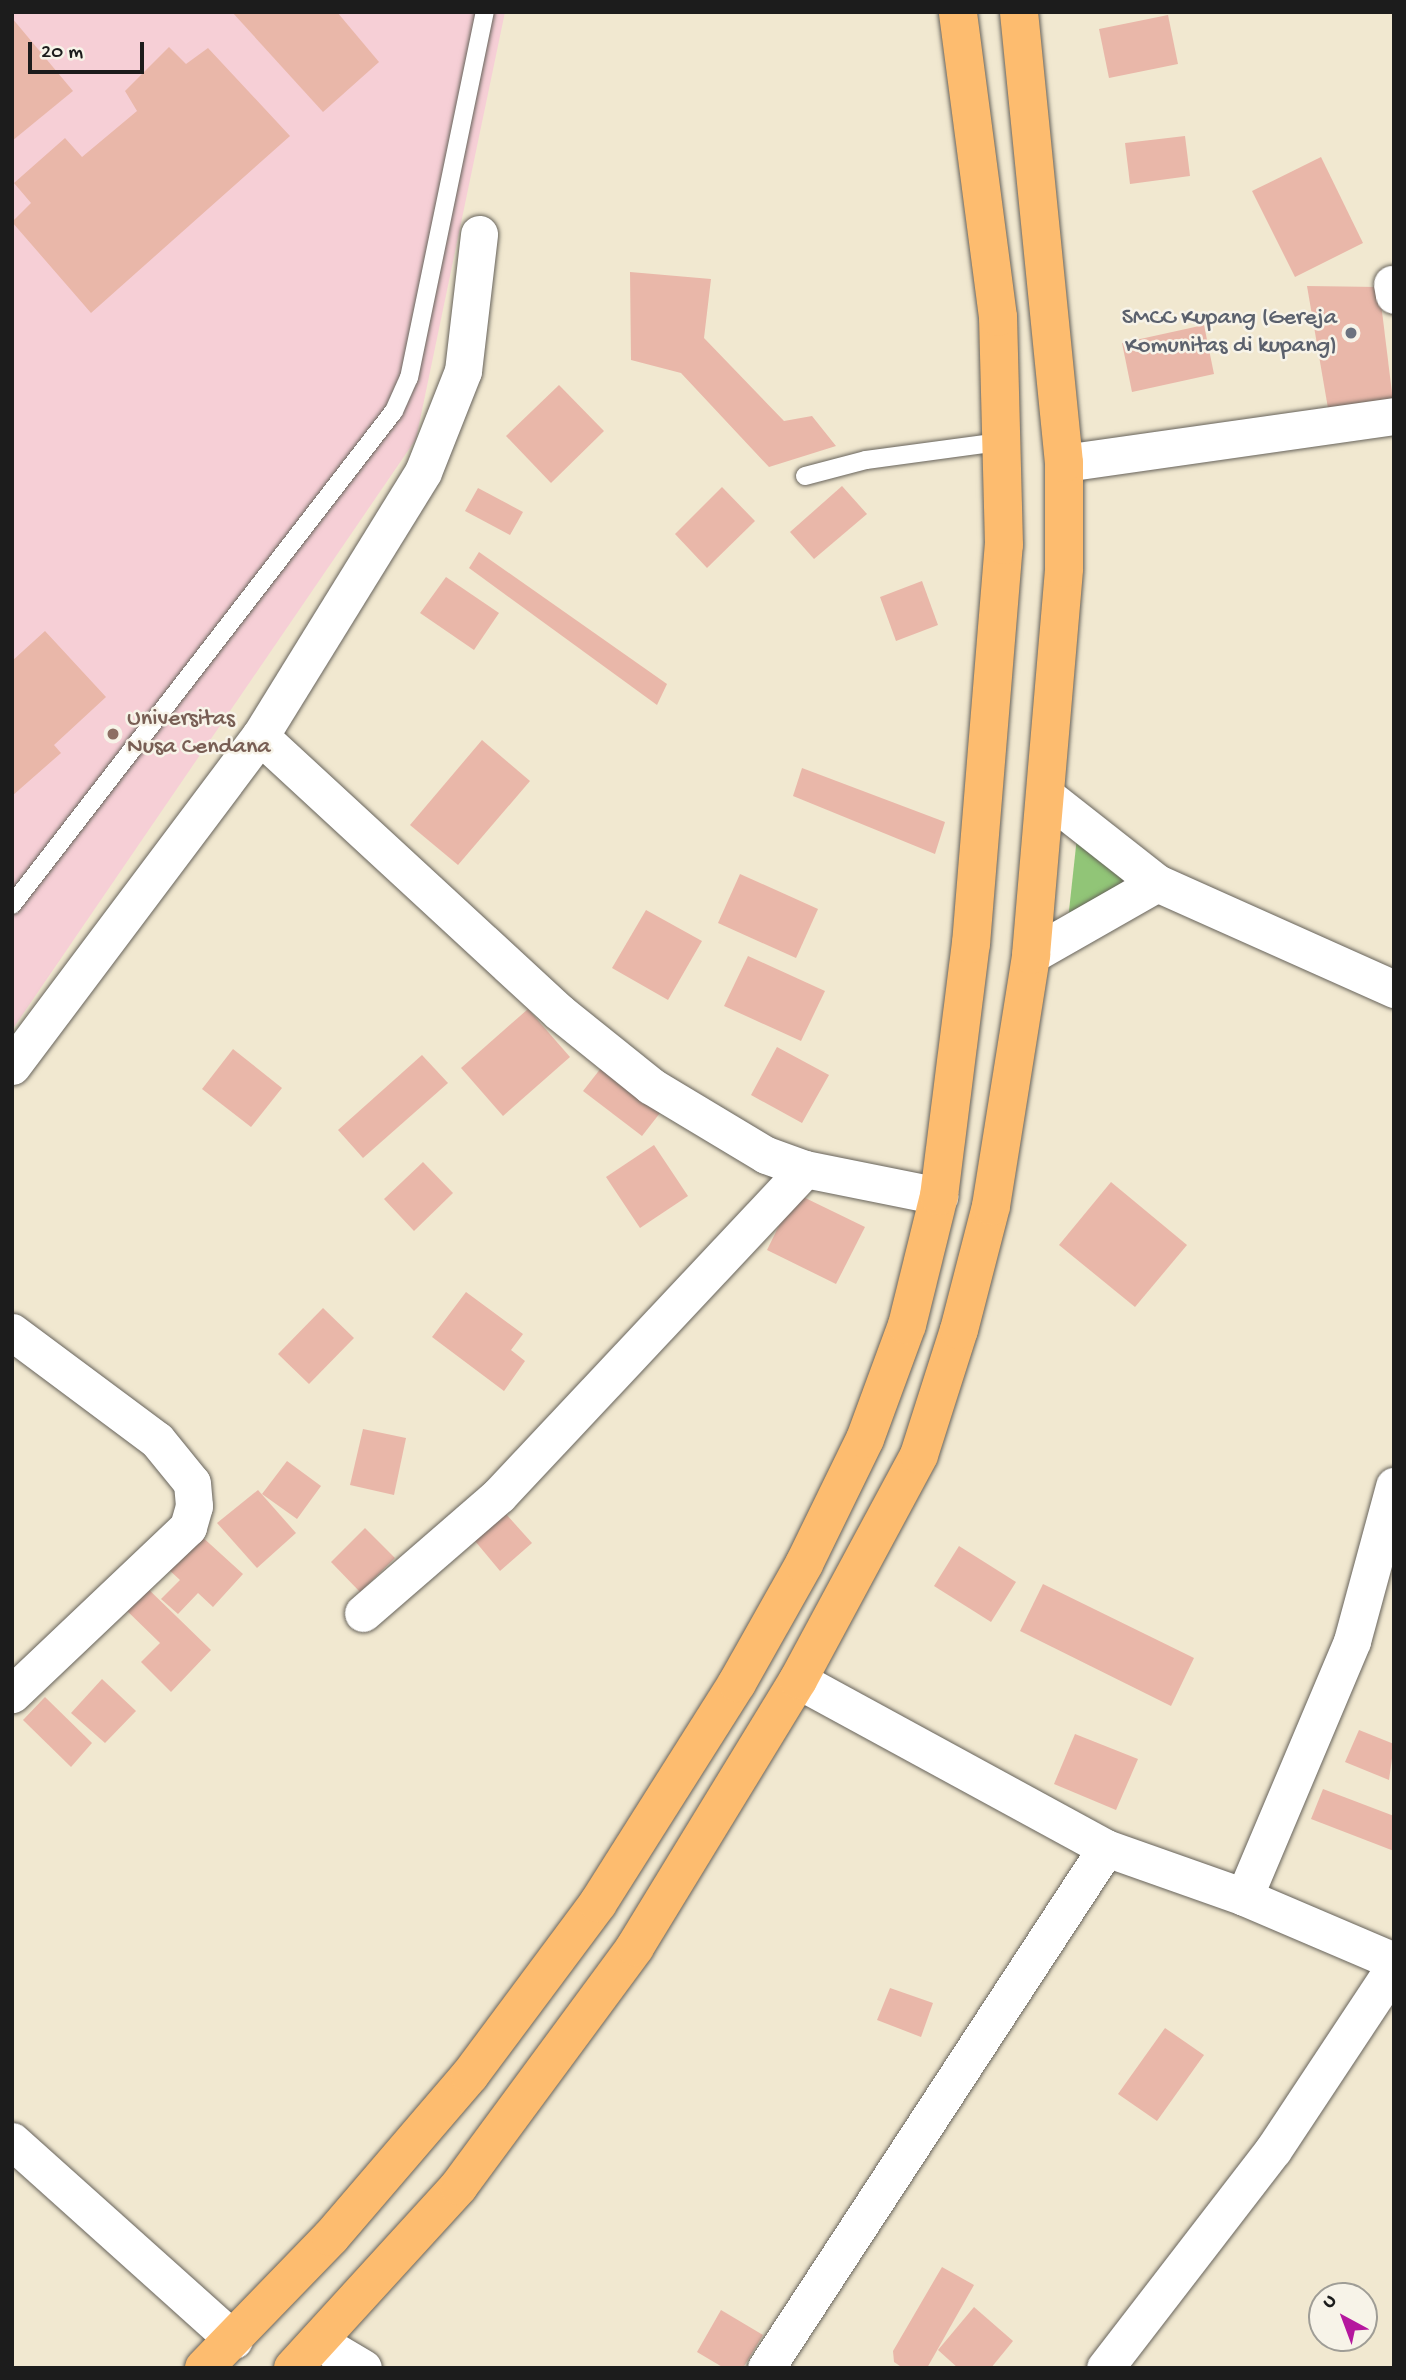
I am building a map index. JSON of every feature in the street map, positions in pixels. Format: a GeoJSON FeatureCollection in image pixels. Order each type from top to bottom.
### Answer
{"type":"FeatureCollection","features":[{"type":"Feature","properties":{"kind":"highway"},"geometry":{"type":"LineString","coordinates":[[204,2368],[234,2340],[470,2075],[598,1903],[737,1683],[865,1439],[907,1325],[939,1196],[999,653],[1006,441],[998,317],[958,12]]}},
{"type":"Feature","properties":{"kind":"highway"},"geometry":{"type":"LineString","coordinates":[[306,2355],[459,2186],[547,2072],[635,1947],[798,1680],[919,1455],[959,1330],[991,1206],[1031,956],[1049,798],[1064,568],[1064,463],[1019,12]]}},
{"type":"Feature","properties":{"kind":"highway"},"geometry":{"type":"LineString","coordinates":[[998,317],[1047,311]]}},
{"type":"Feature","properties":{"kind":"street"},"geometry":{"type":"LineString","coordinates":[[12,1066],[260,736],[442,432],[463,371],[480,234]]}},
{"type":"Feature","properties":{"kind":"street"},"geometry":{"type":"LineString","coordinates":[[1064,463],[1394,416]]}},
{"type":"Feature","properties":{"kind":"street"},"geometry":{"type":"LineString","coordinates":[[260,736],[559,1012],[726,1136],[805,1169],[939,1196]]}},
{"type":"Feature","properties":{"kind":"street"},"geometry":{"type":"LineString","coordinates":[[1049,798],[1157,883],[1394,989]]}},
{"type":"Feature","properties":{"kind":"street"},"geometry":{"type":"LineString","coordinates":[[1031,956],[1157,883]]}},
{"type":"Feature","properties":{"kind":"street"},"geometry":{"type":"LineString","coordinates":[[363,1613],[499,1495],[805,1169]]}},
{"type":"Feature","properties":{"kind":"street"},"geometry":{"type":"LineString","coordinates":[[12,1332],[157,1440],[192,1483],[194,1506],[188,1527],[12,1694]]}},
{"type":"Feature","properties":{"kind":"street"},"geometry":{"type":"LineString","coordinates":[[1244,1897],[1352,1641],[1394,1486]]}},
{"type":"Feature","properties":{"kind":"street"},"geometry":{"type":"LineString","coordinates":[[798,1680],[1106,1848],[1244,1897],[1394,1961]]}},
{"type":"Feature","properties":{"kind":"street"},"geometry":{"type":"LineString","coordinates":[[766,2368],[1106,1848]]}},
{"type":"Feature","properties":{"kind":"street"},"geometry":{"type":"LineString","coordinates":[[1105,2368],[1273,2150],[1394,1967]]}},
{"type":"Feature","properties":{"kind":"street"},"geometry":{"type":"LineString","coordinates":[[12,2141],[234,2340]]}},
{"type":"Feature","properties":{"kind":"street"},"geometry":{"type":"LineString","coordinates":[[306,2355],[363,2368]]}},
{"type":"Feature","properties":{"kind":"lane"},"geometry":{"type":"LineString","coordinates":[[12,905],[394,411],[409,378],[485,12]]}},
{"type":"Feature","properties":{"kind":"lane"},"geometry":{"type":"LineString","coordinates":[[805,476],[866,460],[1006,441]]}},
{"type":"Feature","properties":{"kind":"shaded area","name":"Universitas Nusa Cendana"},"geometry":{"type":"Polygon","coordinates":[[[12,12],[505,12],[416,439],[12,1030],[12,12]]]}},
{"type":"Feature","properties":{"kind":"green space"},"geometry":{"type":"Polygon","coordinates":[[[1077,837],[1148,888],[1068,920],[1077,837]]]}},
{"type":"Feature","properties":{"kind":"building"},"geometry":{"type":"Polygon","coordinates":[[[232,12],[337,12],[379,62],[323,112],[232,12]]]}},
{"type":"Feature","properties":{"kind":"building"},"geometry":{"type":"Polygon","coordinates":[[[1168,15],[1178,64],[1109,78],[1099,29],[1168,15]]]}},
{"type":"Feature","properties":{"kind":"building"},"geometry":{"type":"Polygon","coordinates":[[[12,18],[73,91],[12,141],[12,18]]]}},
{"type":"Feature","properties":{"kind":"building"},"geometry":{"type":"Polygon","coordinates":[[[169,47],[186,64],[208,48],[290,136],[91,313],[12,222],[31,203],[14,183],[65,138],[82,157],[137,111],[125,91],[169,47]]]}},
{"type":"Feature","properties":{"kind":"building"},"geometry":{"type":"Polygon","coordinates":[[[1185,136],[1190,176],[1130,184],[1125,143],[1185,136]]]}},
{"type":"Feature","properties":{"kind":"building"},"geometry":{"type":"Polygon","coordinates":[[[1321,157],[1363,243],[1295,277],[1252,191],[1321,157]]]}},
{"type":"Feature","properties":{"kind":"building"},"geometry":{"type":"Polygon","coordinates":[[[630,272],[711,279],[704,338],[784,421],[812,416],[836,446],[769,467],[681,373],[631,360],[630,272]]]}},
{"type":"Feature","properties":{"kind":"building","name":"SMCC Kupang (Gereja Komunitas di kupang)"},"geometry":{"type":"Polygon","coordinates":[[[1307,286],[1379,287],[1394,409],[1330,420],[1307,286]]]}},
{"type":"Feature","properties":{"kind":"building"},"geometry":{"type":"Polygon","coordinates":[[[1204,325],[1214,374],[1132,392],[1122,343],[1204,325]]]}},
{"type":"Feature","properties":{"kind":"building"},"geometry":{"type":"Polygon","coordinates":[[[559,385],[604,431],[551,483],[506,436],[559,385]]]}},
{"type":"Feature","properties":{"kind":"building"},"geometry":{"type":"Polygon","coordinates":[[[842,486],[867,514],[814,559],[790,532],[842,486]]]}},
{"type":"Feature","properties":{"kind":"building"},"geometry":{"type":"Polygon","coordinates":[[[722,487],[755,521],[707,568],[675,534],[722,487]]]}},
{"type":"Feature","properties":{"kind":"building"},"geometry":{"type":"Polygon","coordinates":[[[478,488],[523,512],[510,535],[465,511],[478,488]]]}},
{"type":"Feature","properties":{"kind":"building"},"geometry":{"type":"Polygon","coordinates":[[[479,552],[667,684],[657,705],[469,568],[479,552]]]}},
{"type":"Feature","properties":{"kind":"building"},"geometry":{"type":"Polygon","coordinates":[[[446,577],[499,613],[474,650],[420,613],[446,577]]]}},
{"type":"Feature","properties":{"kind":"building"},"geometry":{"type":"Polygon","coordinates":[[[922,581],[938,625],[896,641],[880,597],[922,581]]]}},
{"type":"Feature","properties":{"kind":"building"},"geometry":{"type":"Polygon","coordinates":[[[45,631],[106,697],[54,745],[61,753],[12,796],[12,661],[45,631]]]}},
{"type":"Feature","properties":{"kind":"building"},"geometry":{"type":"Polygon","coordinates":[[[482,740],[530,781],[458,865],[410,825],[482,740]]]}},
{"type":"Feature","properties":{"kind":"building"},"geometry":{"type":"Polygon","coordinates":[[[802,768],[945,822],[935,854],[793,796],[802,768]]]}},
{"type":"Feature","properties":{"kind":"building"},"geometry":{"type":"Polygon","coordinates":[[[740,874],[818,909],[796,958],[718,923],[740,874]]]}},
{"type":"Feature","properties":{"kind":"building"},"geometry":{"type":"Polygon","coordinates":[[[646,910],[702,941],[668,1000],[612,968],[646,910]]]}},
{"type":"Feature","properties":{"kind":"building"},"geometry":{"type":"Polygon","coordinates":[[[748,956],[825,991],[801,1041],[724,1006],[748,956]]]}},
{"type":"Feature","properties":{"kind":"building"},"geometry":{"type":"Polygon","coordinates":[[[528,1009],[570,1057],[503,1116],[461,1068],[528,1009]]]}},
{"type":"Feature","properties":{"kind":"building"},"geometry":{"type":"Polygon","coordinates":[[[777,1047],[829,1075],[802,1123],[751,1095],[777,1047]]]}},
{"type":"Feature","properties":{"kind":"building"},"geometry":{"type":"Polygon","coordinates":[[[233,1049],[282,1088],[251,1127],[202,1089],[233,1049]]]}},
{"type":"Feature","properties":{"kind":"building"},"geometry":{"type":"Polygon","coordinates":[[[422,1055],[448,1083],[363,1158],[338,1130],[422,1055]]]}},
{"type":"Feature","properties":{"kind":"building"},"geometry":{"type":"Polygon","coordinates":[[[601,1068],[660,1113],[642,1136],[583,1091],[601,1068]]]}},
{"type":"Feature","properties":{"kind":"building"},"geometry":{"type":"Polygon","coordinates":[[[654,1145],[688,1196],[640,1228],[606,1177],[654,1145]]]}},
{"type":"Feature","properties":{"kind":"building"},"geometry":{"type":"Polygon","coordinates":[[[423,1162],[453,1193],[414,1231],[384,1199],[423,1162]]]}},
{"type":"Feature","properties":{"kind":"building"},"geometry":{"type":"Polygon","coordinates":[[[1111,1182],[1187,1245],[1135,1307],[1059,1245],[1111,1182]]]}},
{"type":"Feature","properties":{"kind":"building"},"geometry":{"type":"Polygon","coordinates":[[[795,1193],[865,1227],[836,1284],[767,1250],[795,1193]]]}},
{"type":"Feature","properties":{"kind":"building"},"geometry":{"type":"Polygon","coordinates":[[[466,1292],[523,1334],[511,1350],[525,1361],[504,1391],[432,1337],[466,1292]]]}},
{"type":"Feature","properties":{"kind":"building"},"geometry":{"type":"Polygon","coordinates":[[[323,1308],[354,1338],[309,1384],[278,1354],[323,1308]]]}},
{"type":"Feature","properties":{"kind":"building"},"geometry":{"type":"Polygon","coordinates":[[[363,1429],[406,1438],[394,1495],[350,1485],[363,1429]]]}},
{"type":"Feature","properties":{"kind":"building"},"geometry":{"type":"Polygon","coordinates":[[[287,1461],[321,1486],[297,1519],[262,1494],[287,1461]]]}},
{"type":"Feature","properties":{"kind":"building"},"geometry":{"type":"Polygon","coordinates":[[[258,1490],[296,1533],[257,1568],[217,1523],[258,1490]]]}},
{"type":"Feature","properties":{"kind":"building"},"geometry":{"type":"Polygon","coordinates":[[[506,1514],[532,1543],[500,1571],[475,1541],[506,1514]]]}},
{"type":"Feature","properties":{"kind":"building"},"geometry":{"type":"Polygon","coordinates":[[[365,1528],[395,1558],[360,1592],[331,1562],[365,1528]]]}},
{"type":"Feature","properties":{"kind":"building"},"geometry":{"type":"Polygon","coordinates":[[[199,1534],[243,1574],[213,1607],[198,1593],[178,1614],[161,1599],[180,1580],[167,1568],[199,1534]]]}},
{"type":"Feature","properties":{"kind":"building"},"geometry":{"type":"Polygon","coordinates":[[[959,1546],[1016,1582],[991,1622],[934,1586],[959,1546]]]}},
{"type":"Feature","properties":{"kind":"building"},"geometry":{"type":"Polygon","coordinates":[[[142,1583],[211,1650],[171,1692],[141,1662],[160,1643],[121,1605],[142,1583]]]}},
{"type":"Feature","properties":{"kind":"building"},"geometry":{"type":"Polygon","coordinates":[[[1043,1584],[1194,1658],[1171,1706],[1020,1631],[1043,1584]]]}},
{"type":"Feature","properties":{"kind":"building"},"geometry":{"type":"Polygon","coordinates":[[[102,1679],[136,1711],[105,1743],[71,1713],[102,1679]]]}},
{"type":"Feature","properties":{"kind":"building"},"geometry":{"type":"Polygon","coordinates":[[[45,1697],[92,1743],[71,1767],[23,1720],[45,1697]]]}},
{"type":"Feature","properties":{"kind":"building"},"geometry":{"type":"Polygon","coordinates":[[[1359,1730],[1394,1744],[1389,1780],[1345,1762],[1359,1730]]]}},
{"type":"Feature","properties":{"kind":"building"},"geometry":{"type":"Polygon","coordinates":[[[1075,1734],[1138,1759],[1116,1810],[1054,1784],[1075,1734]]]}},
{"type":"Feature","properties":{"kind":"building"},"geometry":{"type":"Polygon","coordinates":[[[1323,1789],[1394,1816],[1394,1851],[1311,1819],[1323,1789]]]}},
{"type":"Feature","properties":{"kind":"building"},"geometry":{"type":"Polygon","coordinates":[[[890,1988],[933,2003],[921,2037],[877,2020],[890,1988]]]}},
{"type":"Feature","properties":{"kind":"building"},"geometry":{"type":"Polygon","coordinates":[[[1165,2028],[1204,2055],[1157,2121],[1118,2094],[1165,2028]]]}},
{"type":"Feature","properties":{"kind":"building"},"geometry":{"type":"Polygon","coordinates":[[[942,2267],[974,2285],[927,2368],[903,2368],[894,2362],[893,2351],[942,2267]]]}},
{"type":"Feature","properties":{"kind":"building"},"geometry":{"type":"Polygon","coordinates":[[[974,2307],[1013,2341],[991,2368],[958,2368],[938,2350],[974,2307]]]}},
{"type":"Feature","properties":{"kind":"building"},"geometry":{"type":"Polygon","coordinates":[[[721,2310],[763,2335],[743,2368],[724,2368],[697,2352],[721,2310]]]}},
{"type":"Feature","properties":{"kind":"place","name":"SMCC Kupang (Gereja Komunitas di kupang)"},"geometry":{"type":"Point","coordinates":[1351,333]}},
{"type":"Feature","properties":{"kind":"place","name":"Universitas Nusa Cendana"},"geometry":{"type":"Point","coordinates":[113,734]}}]}
